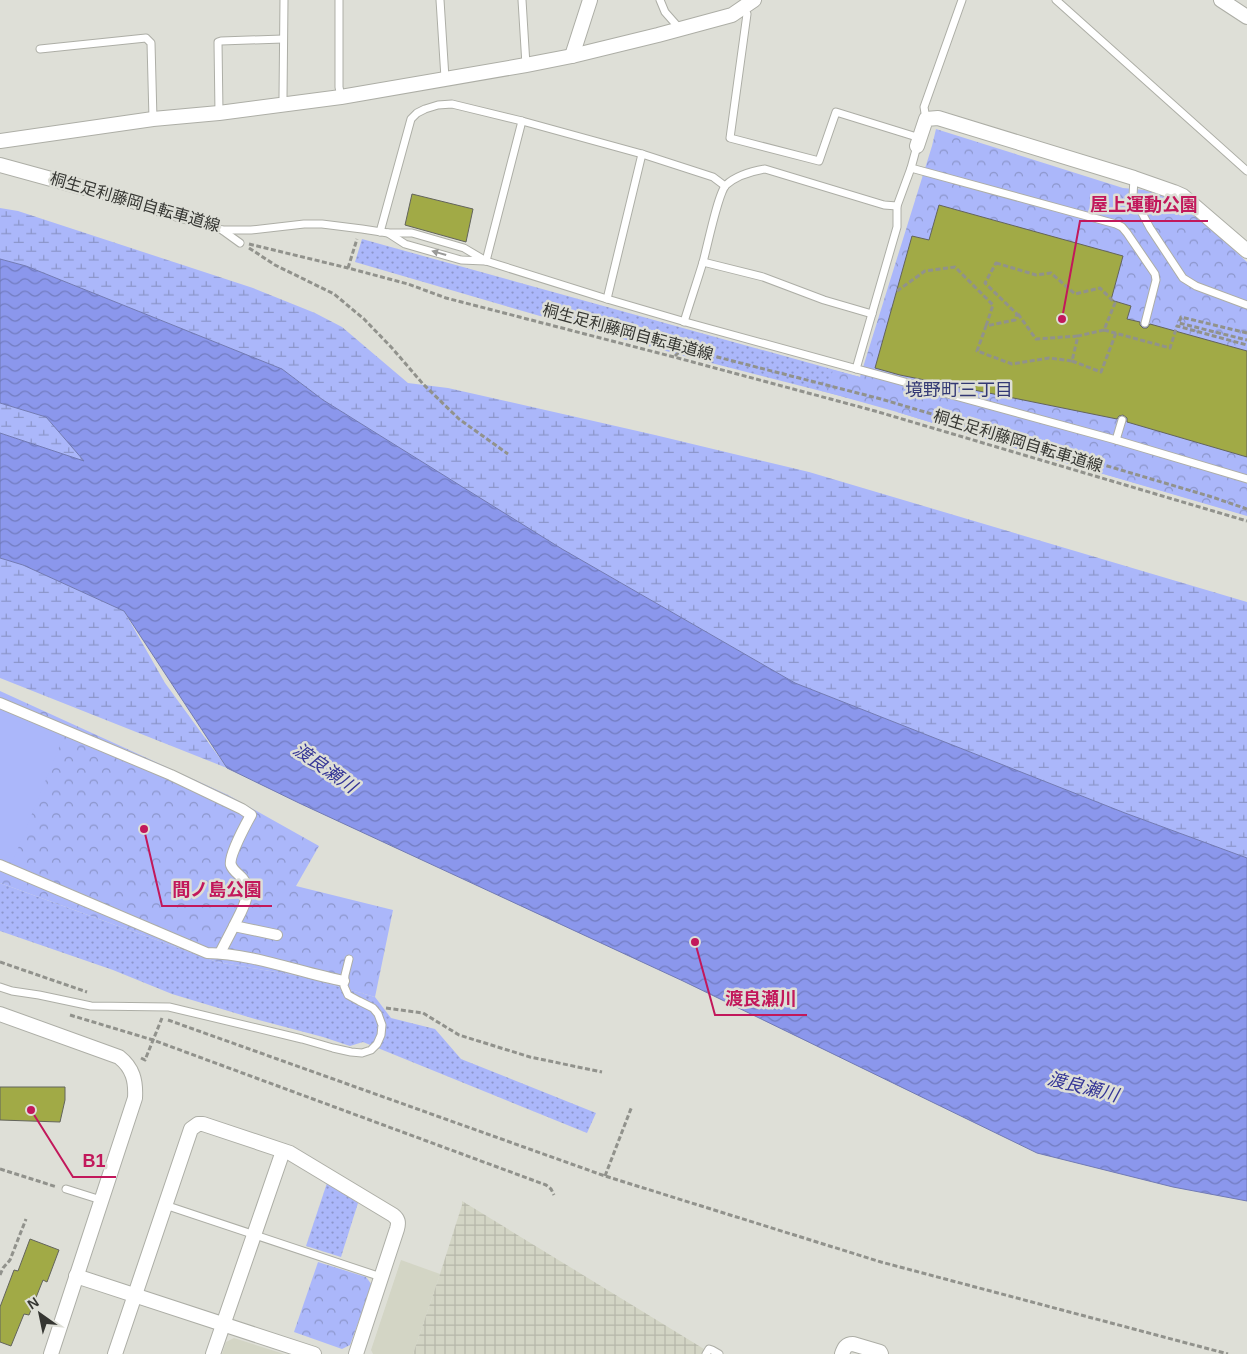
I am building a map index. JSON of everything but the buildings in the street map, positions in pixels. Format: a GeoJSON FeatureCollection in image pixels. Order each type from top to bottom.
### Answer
{"type":"FeatureCollection","features":[{"type":"Feature","properties":{"kind":"street"},"geometry":{"type":"LineString","coordinates":[[572,56],[590,0]]}},
{"type":"Feature","properties":{"kind":"street"},"geometry":{"type":"LineString","coordinates":[[1221,0],[1247,17]]}},
{"type":"Feature","properties":{"kind":"street"},"geometry":{"type":"LineString","coordinates":[[0,140],[153,119],[220,113],[341,97],[526,65],[572,56],[732,15],[749,4]]}},
{"type":"Feature","properties":{"kind":"street"},"geometry":{"type":"LineString","coordinates":[[918,142],[926,119],[938,118],[1134,178],[1183,196],[1247,251]]}},
{"type":"Feature","properties":{"kind":"street"},"geometry":{"type":"LineString","coordinates":[[0,165],[84,188]]}},
{"type":"Feature","properties":{"kind":"street"},"geometry":{"type":"LineString","coordinates":[[0,703],[171,775],[251,815],[231,857],[231,864],[236,873],[244,880],[247,887],[247,897],[220,953]]}},
{"type":"Feature","properties":{"kind":"street"},"geometry":{"type":"LineString","coordinates":[[0,865],[206,953],[251,957],[344,981]]}},
{"type":"Feature","properties":{"kind":"street"},"geometry":{"type":"LineString","coordinates":[[234,926],[277,935]]}},
{"type":"Feature","properties":{"kind":"street"},"geometry":{"type":"LineString","coordinates":[[0,1014],[119,1057],[127,1063],[136,1085],[135,1098],[50,1354]]}},
{"type":"Feature","properties":{"kind":"street"},"geometry":{"type":"LineString","coordinates":[[115,1354],[191,1130],[198,1124],[203,1124],[296,1156],[397,1218],[397,1229],[356,1354]]}},
{"type":"Feature","properties":{"kind":"street"},"geometry":{"type":"LineString","coordinates":[[213,1354],[283,1151]]}},
{"type":"Feature","properties":{"kind":"street"},"geometry":{"type":"LineString","coordinates":[[76,1276],[314,1354]]}},
{"type":"Feature","properties":{"kind":"street"},"geometry":{"type":"LineString","coordinates":[[842,1354],[845,1347],[853,1344],[880,1352],[881,1354]]}},
{"type":"Feature","properties":{"kind":"lane"},"geometry":{"type":"LineString","coordinates":[[284,0],[284,104]]}},
{"type":"Feature","properties":{"kind":"lane"},"geometry":{"type":"LineString","coordinates":[[339,0],[339,88],[341,97]]}},
{"type":"Feature","properties":{"kind":"lane"},"geometry":{"type":"LineString","coordinates":[[440,0],[445,78]]}},
{"type":"Feature","properties":{"kind":"lane"},"geometry":{"type":"LineString","coordinates":[[522,0],[526,65]]}},
{"type":"Feature","properties":{"kind":"lane"},"geometry":{"type":"LineString","coordinates":[[660,0],[665,12],[680,29]]}},
{"type":"Feature","properties":{"kind":"lane"},"geometry":{"type":"LineString","coordinates":[[926,119],[924,107],[962,0]]}},
{"type":"Feature","properties":{"kind":"lane"},"geometry":{"type":"LineString","coordinates":[[1056,0],[1247,171]]}},
{"type":"Feature","properties":{"kind":"lane"},"geometry":{"type":"LineString","coordinates":[[749,4],[730,138],[819,161],[836,112],[918,142],[897,206],[896,227],[856,369]]}},
{"type":"Feature","properties":{"kind":"lane"},"geometry":{"type":"LineString","coordinates":[[40,49],[146,38],[151,43],[153,119]]}},
{"type":"Feature","properties":{"kind":"lane"},"geometry":{"type":"LineString","coordinates":[[220,113],[218,42],[283,39]]}},
{"type":"Feature","properties":{"kind":"lane"},"geometry":{"type":"LineString","coordinates":[[380,232],[411,119],[417,113],[438,105],[452,104],[642,154],[714,177],[725,186]]}},
{"type":"Feature","properties":{"kind":"lane"},"geometry":{"type":"LineString","coordinates":[[486,261],[522,121]]}},
{"type":"Feature","properties":{"kind":"lane"},"geometry":{"type":"LineString","coordinates":[[607,299],[642,154]]}},
{"type":"Feature","properties":{"kind":"lane"},"geometry":{"type":"LineString","coordinates":[[911,168],[1122,227],[1154,274],[1156,280],[1146,323]]}},
{"type":"Feature","properties":{"kind":"lane"},"geometry":{"type":"LineString","coordinates":[[684,322],[725,186],[747,174],[765,169],[884,205],[897,206]]}},
{"type":"Feature","properties":{"kind":"lane"},"geometry":{"type":"LineString","coordinates":[[1134,178],[1133,196],[1150,228],[1182,278],[1196,286],[1247,305]]}},
{"type":"Feature","properties":{"kind":"lane"},"geometry":{"type":"LineString","coordinates":[[84,188],[112,199],[222,230],[251,230],[304,224],[322,224],[388,233],[412,233],[464,248],[486,261],[684,322],[1116,440],[1247,479]]}},
{"type":"Feature","properties":{"kind":"lane"},"geometry":{"type":"LineString","coordinates":[[222,230],[240,243]]}},
{"type":"Feature","properties":{"kind":"lane"},"geometry":{"type":"LineString","coordinates":[[388,233],[405,244],[462,260],[486,261]]}},
{"type":"Feature","properties":{"kind":"lane"},"geometry":{"type":"LineString","coordinates":[[703,262],[763,278],[824,300],[872,314]]}},
{"type":"Feature","properties":{"kind":"lane"},"geometry":{"type":"LineString","coordinates":[[1116,440],[1122,420]]}},
{"type":"Feature","properties":{"kind":"lane"},"geometry":{"type":"LineString","coordinates":[[0,987],[91,1006],[169,1007],[333,1048],[362,1053],[371,1050],[377,1044],[382,1035],[382,1025],[378,1014],[373,1008],[348,995],[344,981],[349,959]]}},
{"type":"Feature","properties":{"kind":"lane"},"geometry":{"type":"LineString","coordinates":[[66,1189],[101,1200]]}},
{"type":"Feature","properties":{"kind":"lane"},"geometry":{"type":"LineString","coordinates":[[165,1205],[381,1277]]}},
{"type":"Feature","properties":{"kind":"lane"},"geometry":{"type":"LineString","coordinates":[[706,1354],[709,1350],[712,1350],[719,1354]]}},
{"type":"Feature","properties":{"kind":"path"},"geometry":{"type":"LineString","coordinates":[[348,268],[358,236]]}},
{"type":"Feature","properties":{"kind":"path","name":"桐生足利藤岡自転車道線"},"geometry":{"type":"LineString","coordinates":[[240,243],[348,268],[408,284],[446,298],[875,411],[1247,521]]}},
{"type":"Feature","properties":{"kind":"path"},"geometry":{"type":"LineString","coordinates":[[240,243],[275,265],[334,294],[364,319],[423,384],[459,419],[508,454]]}},
{"type":"Feature","properties":{"kind":"path"},"geometry":{"type":"LineString","coordinates":[[1104,330],[1115,303],[1100,288],[1075,294],[1051,273],[1036,275],[996,263],[986,283],[1017,314],[1036,339],[1078,336],[1104,330],[1170,348],[1177,326],[1247,344]]}},
{"type":"Feature","properties":{"kind":"path"},"geometry":{"type":"LineString","coordinates":[[897,291],[925,271],[955,267],[994,305],[978,351],[1012,364],[1049,358],[1072,361],[1102,372],[1116,333]]}},
{"type":"Feature","properties":{"kind":"path"},"geometry":{"type":"LineString","coordinates":[[986,326],[1015,320],[1017,314]]}},
{"type":"Feature","properties":{"kind":"path"},"geometry":{"type":"LineString","coordinates":[[1247,333],[1181,317],[1179,323],[1247,340]]}},
{"type":"Feature","properties":{"kind":"path"},"geometry":{"type":"LineString","coordinates":[[1072,361],[1078,336]]}},
{"type":"Feature","properties":{"kind":"path"},"geometry":{"type":"LineString","coordinates":[[674,357],[681,350],[686,349],[880,399],[1247,509]]}},
{"type":"Feature","properties":{"kind":"path"},"geometry":{"type":"LineString","coordinates":[[0,962],[88,992]]}},
{"type":"Feature","properties":{"kind":"path"},"geometry":{"type":"LineString","coordinates":[[373,1008],[394,1008],[423,1013],[459,1035],[530,1057],[602,1072]]}},
{"type":"Feature","properties":{"kind":"path"},"geometry":{"type":"LineString","coordinates":[[69,1014],[153,1040],[546,1184],[554,1194]]}},
{"type":"Feature","properties":{"kind":"path"},"geometry":{"type":"LineString","coordinates":[[145,1060],[161,1018],[605,1176],[882,1262],[1228,1354]]}},
{"type":"Feature","properties":{"kind":"path"},"geometry":{"type":"LineString","coordinates":[[605,1176],[632,1106]]}},
{"type":"Feature","properties":{"kind":"path"},"geometry":{"type":"LineString","coordinates":[[0,1169],[66,1189]]}},
{"type":"Feature","properties":{"kind":"path"},"geometry":{"type":"LineString","coordinates":[[0,1274],[10,1260],[26,1220]]}},
{"type":"Feature","properties":{"kind":"shaded area"},"geometry":{"type":"Polygon","coordinates":[[[462,1201],[704,1349],[702,1354],[413,1354],[462,1201]]]}},
{"type":"Feature","properties":{"kind":"shaded area"},"geometry":{"type":"Polygon","coordinates":[[[401,1260],[440,1274],[413,1354],[373,1354],[371,1350],[401,1260]]]}},
{"type":"Feature","properties":{"kind":"shaded area"},"geometry":{"type":"Polygon","coordinates":[[[234,1338],[284,1354],[222,1354],[226,1342],[234,1338]]]}},
{"type":"Feature","properties":{"kind":"green space"},"geometry":{"type":"Polygon","coordinates":[[[936,129],[1123,188],[1144,190],[1172,198],[1186,206],[1247,262],[1247,516],[826,392],[833,370],[860,377],[936,129]]]}},
{"type":"Feature","properties":{"kind":"green space"},"geometry":{"type":"Polygon","coordinates":[[[0,208],[18,211],[253,288],[315,313],[342,327],[408,383],[448,388],[809,472],[1247,602],[1247,858],[1125,813],[795,683],[562,549],[323,400],[282,369],[26,266],[0,259],[0,208]]]}},
{"type":"Feature","properties":{"kind":"green space"},"geometry":{"type":"Polygon","coordinates":[[[362,239],[860,377],[1247,514],[1028,452],[897,412],[901,401],[873,393],[868,403],[684,356],[355,262],[362,239]]]}},
{"type":"Feature","properties":{"kind":"green space"},"geometry":{"type":"Polygon","coordinates":[[[0,403],[46,417],[85,462],[0,433],[0,403]]]}},
{"type":"Feature","properties":{"kind":"green space"},"geometry":{"type":"Polygon","coordinates":[[[0,558],[23,565],[124,611],[165,683],[227,768],[0,678],[0,558]]]}},
{"type":"Feature","properties":{"kind":"green space"},"geometry":{"type":"Polygon","coordinates":[[[0,691],[228,795],[319,846],[296,886],[393,910],[375,997],[305,977],[217,962],[0,883],[0,691]]]}},
{"type":"Feature","properties":{"kind":"green space"},"geometry":{"type":"Polygon","coordinates":[[[0,709],[64,735],[12,863],[0,859],[0,709]]]}},
{"type":"Feature","properties":{"kind":"green space"},"geometry":{"type":"Polygon","coordinates":[[[0,883],[217,962],[305,977],[375,997],[391,1018],[435,1029],[461,1059],[596,1113],[587,1133],[363,1042],[350,1046],[172,994],[113,970],[0,931],[0,883]]]}},
{"type":"Feature","properties":{"kind":"green space"},"geometry":{"type":"Polygon","coordinates":[[[327,1183],[358,1203],[341,1257],[306,1246],[327,1183]]]}},
{"type":"Feature","properties":{"kind":"green space"},"geometry":{"type":"Polygon","coordinates":[[[318,1262],[366,1277],[372,1285],[350,1345],[342,1349],[294,1332],[318,1262]]]}},
{"type":"Feature","properties":{"kind":"water"},"geometry":{"type":"Polygon","coordinates":[[[0,259],[26,266],[282,369],[323,400],[562,549],[795,683],[1125,813],[1247,858],[1247,1201],[1173,1187],[1037,1153],[683,981],[227,768],[124,611],[23,565],[0,558],[0,433],[84,461],[46,417],[0,403],[0,259]]]}},
{"type":"Feature","properties":{"kind":"place","name":"屋上運動公園"},"geometry":{"type":"Point","coordinates":[1062,319]}},
{"type":"Feature","properties":{"kind":"place","name":"間ノ島公園"},"geometry":{"type":"Point","coordinates":[144,829]}},
{"type":"Feature","properties":{"kind":"place","name":"渡良瀬川"},"geometry":{"type":"Point","coordinates":[695,942]}},
{"type":"Feature","properties":{"kind":"place","name":"B1"},"geometry":{"type":"Point","coordinates":[31,1110]}},
{"type":"Feature","properties":{"kind":"district","name":"境野町三丁目"},"geometry":{"type":"Point","coordinates":[959,390]}}]}
